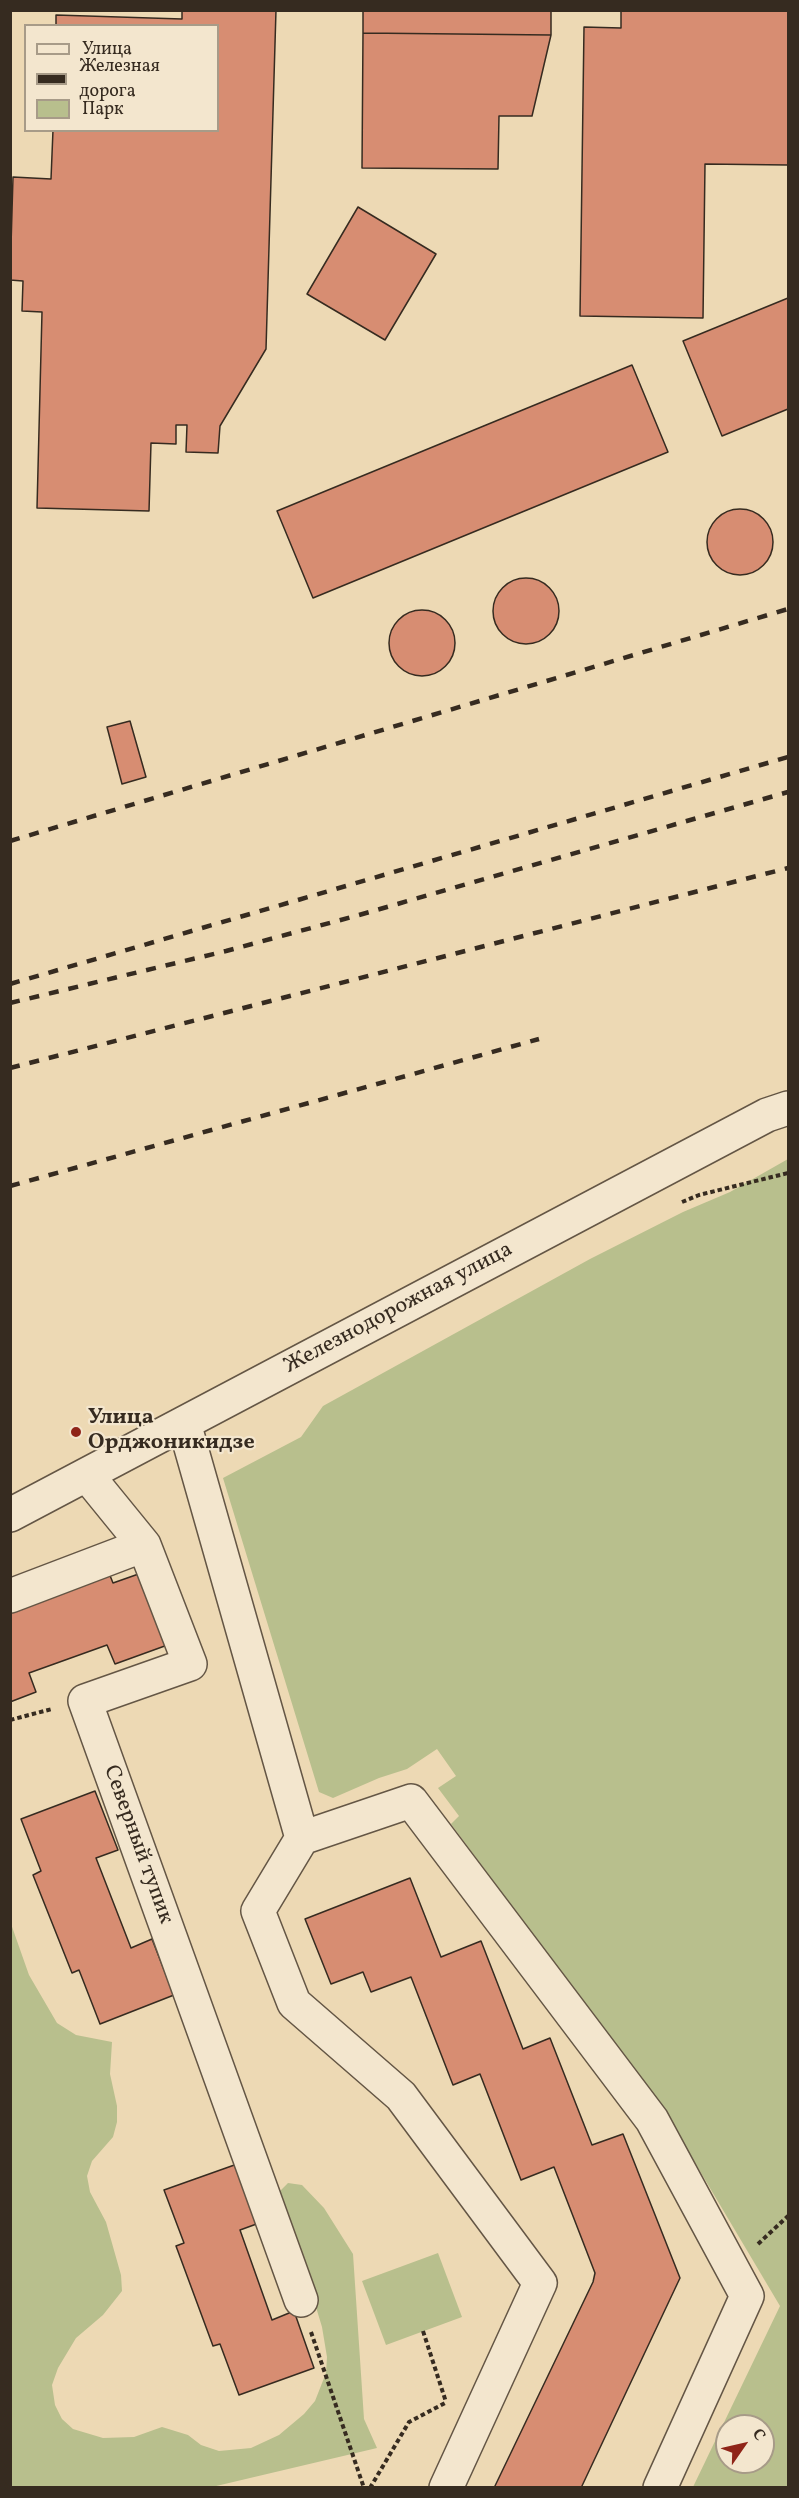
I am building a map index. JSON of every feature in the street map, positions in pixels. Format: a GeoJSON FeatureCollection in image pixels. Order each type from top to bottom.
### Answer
{"type":"FeatureCollection","features":[{"type":"Feature","properties":{"kind":"street","name":"Железнодорожная улица"},"geometry":{"type":"LineString","coordinates":[[10,1515],[766,1115],[789,1108]]}},
{"type":"Feature","properties":{"kind":"street"},"geometry":{"type":"LineString","coordinates":[[183,1423],[302,1838]]}},
{"type":"Feature","properties":{"kind":"street"},"geometry":{"type":"LineString","coordinates":[[85,1701],[190,1664],[144,1545],[87,1475]]}},
{"type":"Feature","properties":{"kind":"street"},"geometry":{"type":"LineString","coordinates":[[10,1596],[144,1545]]}},
{"type":"Feature","properties":{"kind":"street","name":"Северный тупик"},"geometry":{"type":"LineString","coordinates":[[85,1701],[301,2300]]}},
{"type":"Feature","properties":{"kind":"street"},"geometry":{"type":"LineString","coordinates":[[446,2487],[540,2283],[401,2096],[294,2003],[258,1911],[302,1838],[411,1801],[652,2120],[747,2296],[660,2487]]}},
{"type":"Feature","properties":{"kind":"path"},"geometry":{"type":"LineString","coordinates":[[10,1720],[85,1701]]}},
{"type":"Feature","properties":{"kind":"path"},"geometry":{"type":"LineString","coordinates":[[301,2300],[363,2487]]}},
{"type":"Feature","properties":{"kind":"path"},"geometry":{"type":"LineString","coordinates":[[370,2487],[409,2422],[447,2402],[423,2331]]}},
{"type":"Feature","properties":{"kind":"green space"},"geometry":{"type":"Polygon","coordinates":[[[788,1159],[788,2487],[693,2487],[715,2441],[715,2474],[775,2474],[775,2414],[728,2414],[780,2306],[666,2114],[451,1824],[459,1816],[438,1788],[456,1776],[437,1749],[407,1769],[379,1778],[333,1798],[319,1792],[223,1478],[301,1437],[323,1406],[590,1259],[683,1212],[730,1192],[788,1159]]]}},
{"type":"Feature","properties":{"kind":"green space"},"geometry":{"type":"Polygon","coordinates":[[[10,1921],[29,1975],[57,2023],[76,2035],[112,2042],[110,2074],[117,2106],[117,2122],[113,2137],[92,2161],[87,2176],[90,2192],[106,2222],[121,2275],[122,2291],[103,2315],[76,2338],[58,2368],[52,2385],[55,2405],[62,2419],[73,2429],[103,2438],[134,2437],[162,2427],[188,2435],[201,2445],[219,2451],[251,2448],[279,2435],[304,2414],[315,2401],[326,2373],[327,2357],[322,2327],[312,2294],[277,2194],[288,2183],[302,2185],[324,2208],[353,2254],[364,2419],[377,2448],[212,2487],[11,2487],[10,1921]]]}},
{"type":"Feature","properties":{"kind":"green space"},"geometry":{"type":"Polygon","coordinates":[[[438,2253],[462,2317],[386,2345],[362,2281],[438,2253]]]}},
{"type":"Feature","properties":{"kind":"building"},"geometry":{"type":"Polygon","coordinates":[[[182,10],[276,10],[266,349],[220,426],[218,453],[186,452],[187,425],[176,425],[176,444],[151,443],[149,511],[37,508],[42,312],[22,311],[23,281],[10,280],[13,177],[51,179],[53,132],[219,132],[219,24],[56,24],[56,15],[182,19],[182,10]]]}},
{"type":"Feature","properties":{"kind":"building"},"geometry":{"type":"Polygon","coordinates":[[[363,10],[551,10],[551,35],[363,33],[363,10]]]}},
{"type":"Feature","properties":{"kind":"building"},"geometry":{"type":"Polygon","coordinates":[[[621,10],[788,10],[788,165],[705,164],[703,318],[580,316],[584,27],[621,28],[621,10]]]}},
{"type":"Feature","properties":{"kind":"building"},"geometry":{"type":"Polygon","coordinates":[[[363,33],[551,35],[532,116],[499,116],[498,169],[362,168],[363,33]]]}},
{"type":"Feature","properties":{"kind":"building"},"geometry":{"type":"Polygon","coordinates":[[[358,207],[436,254],[385,340],[307,294],[358,207]]]}},
{"type":"Feature","properties":{"kind":"building"},"geometry":{"type":"Polygon","coordinates":[[[788,298],[788,409],[722,436],[683,341],[788,298]]]}},
{"type":"Feature","properties":{"kind":"building"},"geometry":{"type":"Polygon","coordinates":[[[632,365],[668,452],[313,598],[277,511],[632,365]]]}},
{"type":"Feature","properties":{"kind":"building"},"geometry":{"type":"Polygon","coordinates":[[[740,509],[752,512],[763,519],[770,530],[773,542],[770,554],[763,565],[752,572],[740,575],[728,572],[717,565],[710,554],[707,542],[710,530],[717,519],[728,512],[740,509]]]}},
{"type":"Feature","properties":{"kind":"building"},"geometry":{"type":"Polygon","coordinates":[[[526,578],[538,581],[549,588],[556,599],[559,611],[556,623],[549,634],[538,641],[526,644],[514,641],[503,634],[496,623],[493,611],[496,599],[503,588],[514,581],[526,578]]]}},
{"type":"Feature","properties":{"kind":"building"},"geometry":{"type":"Polygon","coordinates":[[[422,610],[434,613],[445,620],[452,631],[455,643],[452,655],[445,666],[434,673],[422,676],[410,673],[399,666],[392,655],[389,643],[392,631],[399,620],[410,613],[422,610]]]}},
{"type":"Feature","properties":{"kind":"building"},"geometry":{"type":"Polygon","coordinates":[[[130,721],[146,777],[122,784],[107,727],[130,721]]]}},
{"type":"Feature","properties":{"kind":"building"},"geometry":{"type":"Polygon","coordinates":[[[147,1571],[173,1643],[115,1664],[107,1645],[29,1673],[36,1692],[10,1702],[10,1608],[109,1573],[113,1583],[147,1571]]]}},
{"type":"Feature","properties":{"kind":"building"},"geometry":{"type":"Polygon","coordinates":[[[95,1791],[118,1850],[96,1858],[131,1948],[152,1939],[174,1995],[100,2024],[79,1970],[72,1973],[33,1875],[41,1871],[21,1819],[95,1791]]]}},
{"type":"Feature","properties":{"kind":"building"},"geometry":{"type":"Polygon","coordinates":[[[410,1878],[441,1957],[481,1941],[523,2049],[550,2038],[592,2145],[623,2134],[680,2278],[581,2488],[494,2488],[593,2282],[595,2273],[554,2167],[521,2180],[480,2074],[453,2085],[411,1977],[371,1992],[363,1972],[331,1984],[305,1919],[410,1878]]]}},
{"type":"Feature","properties":{"kind":"building"},"geometry":{"type":"Polygon","coordinates":[[[240,2163],[262,2222],[240,2230],[272,2320],[294,2311],[314,2368],[239,2395],[220,2344],[213,2346],[176,2246],[184,2243],[164,2190],[240,2163]]]}},
{"type":"Feature","properties":{"kind":"railway"},"geometry":{"type":"LineString","coordinates":[[10,841],[788,609]]}},
{"type":"Feature","properties":{"kind":"railway"},"geometry":{"type":"LineString","coordinates":[[10,984],[788,757]]}},
{"type":"Feature","properties":{"kind":"railway"},"geometry":{"type":"LineString","coordinates":[[10,1003],[226,951],[359,915],[788,792]]}},
{"type":"Feature","properties":{"kind":"railway"},"geometry":{"type":"LineString","coordinates":[[10,1068],[788,868]]}},
{"type":"Feature","properties":{"kind":"railway"},"geometry":{"type":"LineString","coordinates":[[10,1186],[539,1039]]}},
{"type":"Feature","properties":{"kind":"place","name":"Улица Орджоникидзе"},"geometry":{"type":"Point","coordinates":[76,1432]}}]}
